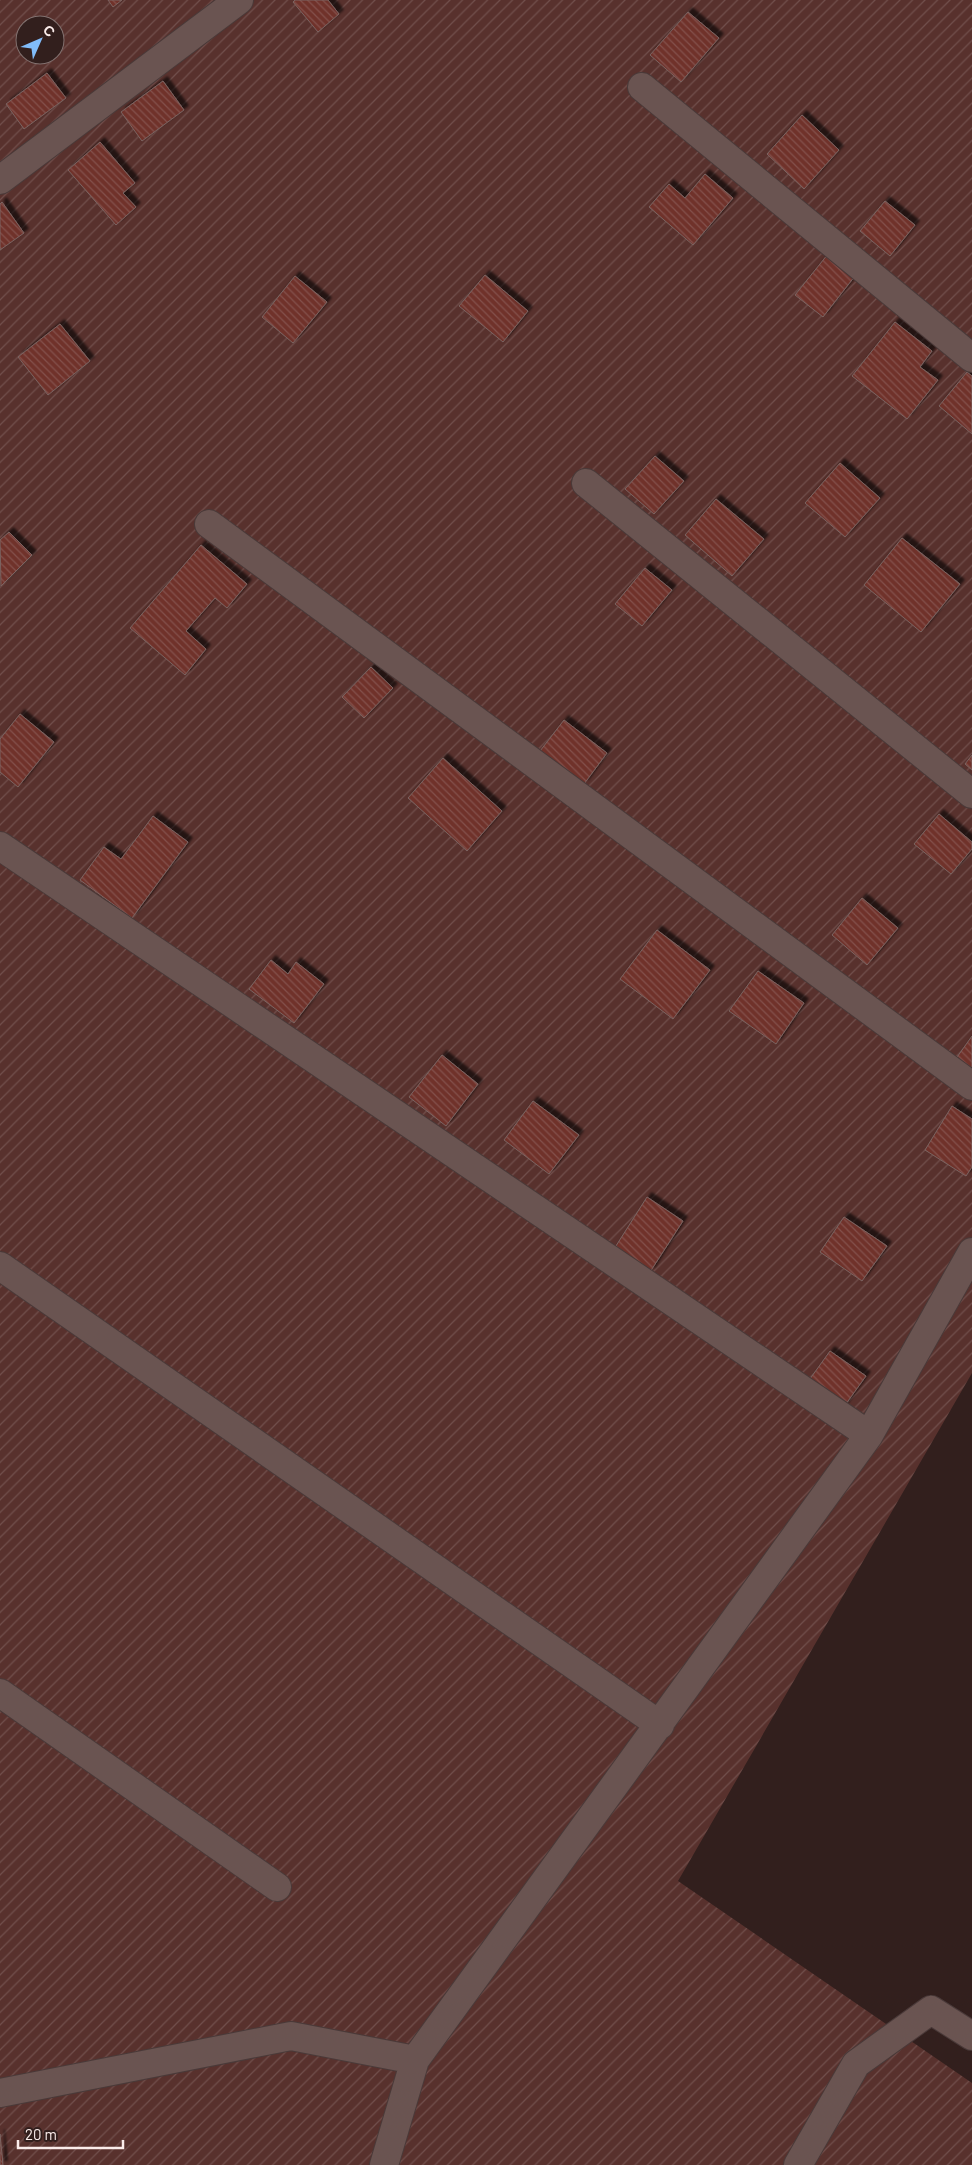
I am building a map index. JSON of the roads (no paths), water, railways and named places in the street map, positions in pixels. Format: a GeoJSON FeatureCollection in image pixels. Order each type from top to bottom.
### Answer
{"type":"FeatureCollection","features":[{"type":"Feature","properties":{"kind":"lane"},"geometry":{"type":"LineString","coordinates":[[0,180],[239,0]]}},
{"type":"Feature","properties":{"kind":"lane"},"geometry":{"type":"LineString","coordinates":[[642,87],[972,358]]}},
{"type":"Feature","properties":{"kind":"lane"},"geometry":{"type":"LineString","coordinates":[[586,483],[972,794]]}},
{"type":"Feature","properties":{"kind":"lane"},"geometry":{"type":"LineString","coordinates":[[209,524],[972,1086]]}},
{"type":"Feature","properties":{"kind":"lane"},"geometry":{"type":"LineString","coordinates":[[0,846],[869,1435]]}},
{"type":"Feature","properties":{"kind":"lane"},"geometry":{"type":"LineString","coordinates":[[384,2165],[415,2060],[660,1726],[869,1435],[972,1252]]}},
{"type":"Feature","properties":{"kind":"lane"},"geometry":{"type":"LineString","coordinates":[[0,1266],[660,1726]]}},
{"type":"Feature","properties":{"kind":"lane"},"geometry":{"type":"LineString","coordinates":[[0,1694],[277,1887]]}},
{"type":"Feature","properties":{"kind":"lane"},"geometry":{"type":"LineString","coordinates":[[798,2165],[856,2064],[931,2010],[972,2036]]}},
{"type":"Feature","properties":{"kind":"lane"},"geometry":{"type":"LineString","coordinates":[[0,2093],[291,2036],[415,2060]]}}]}
